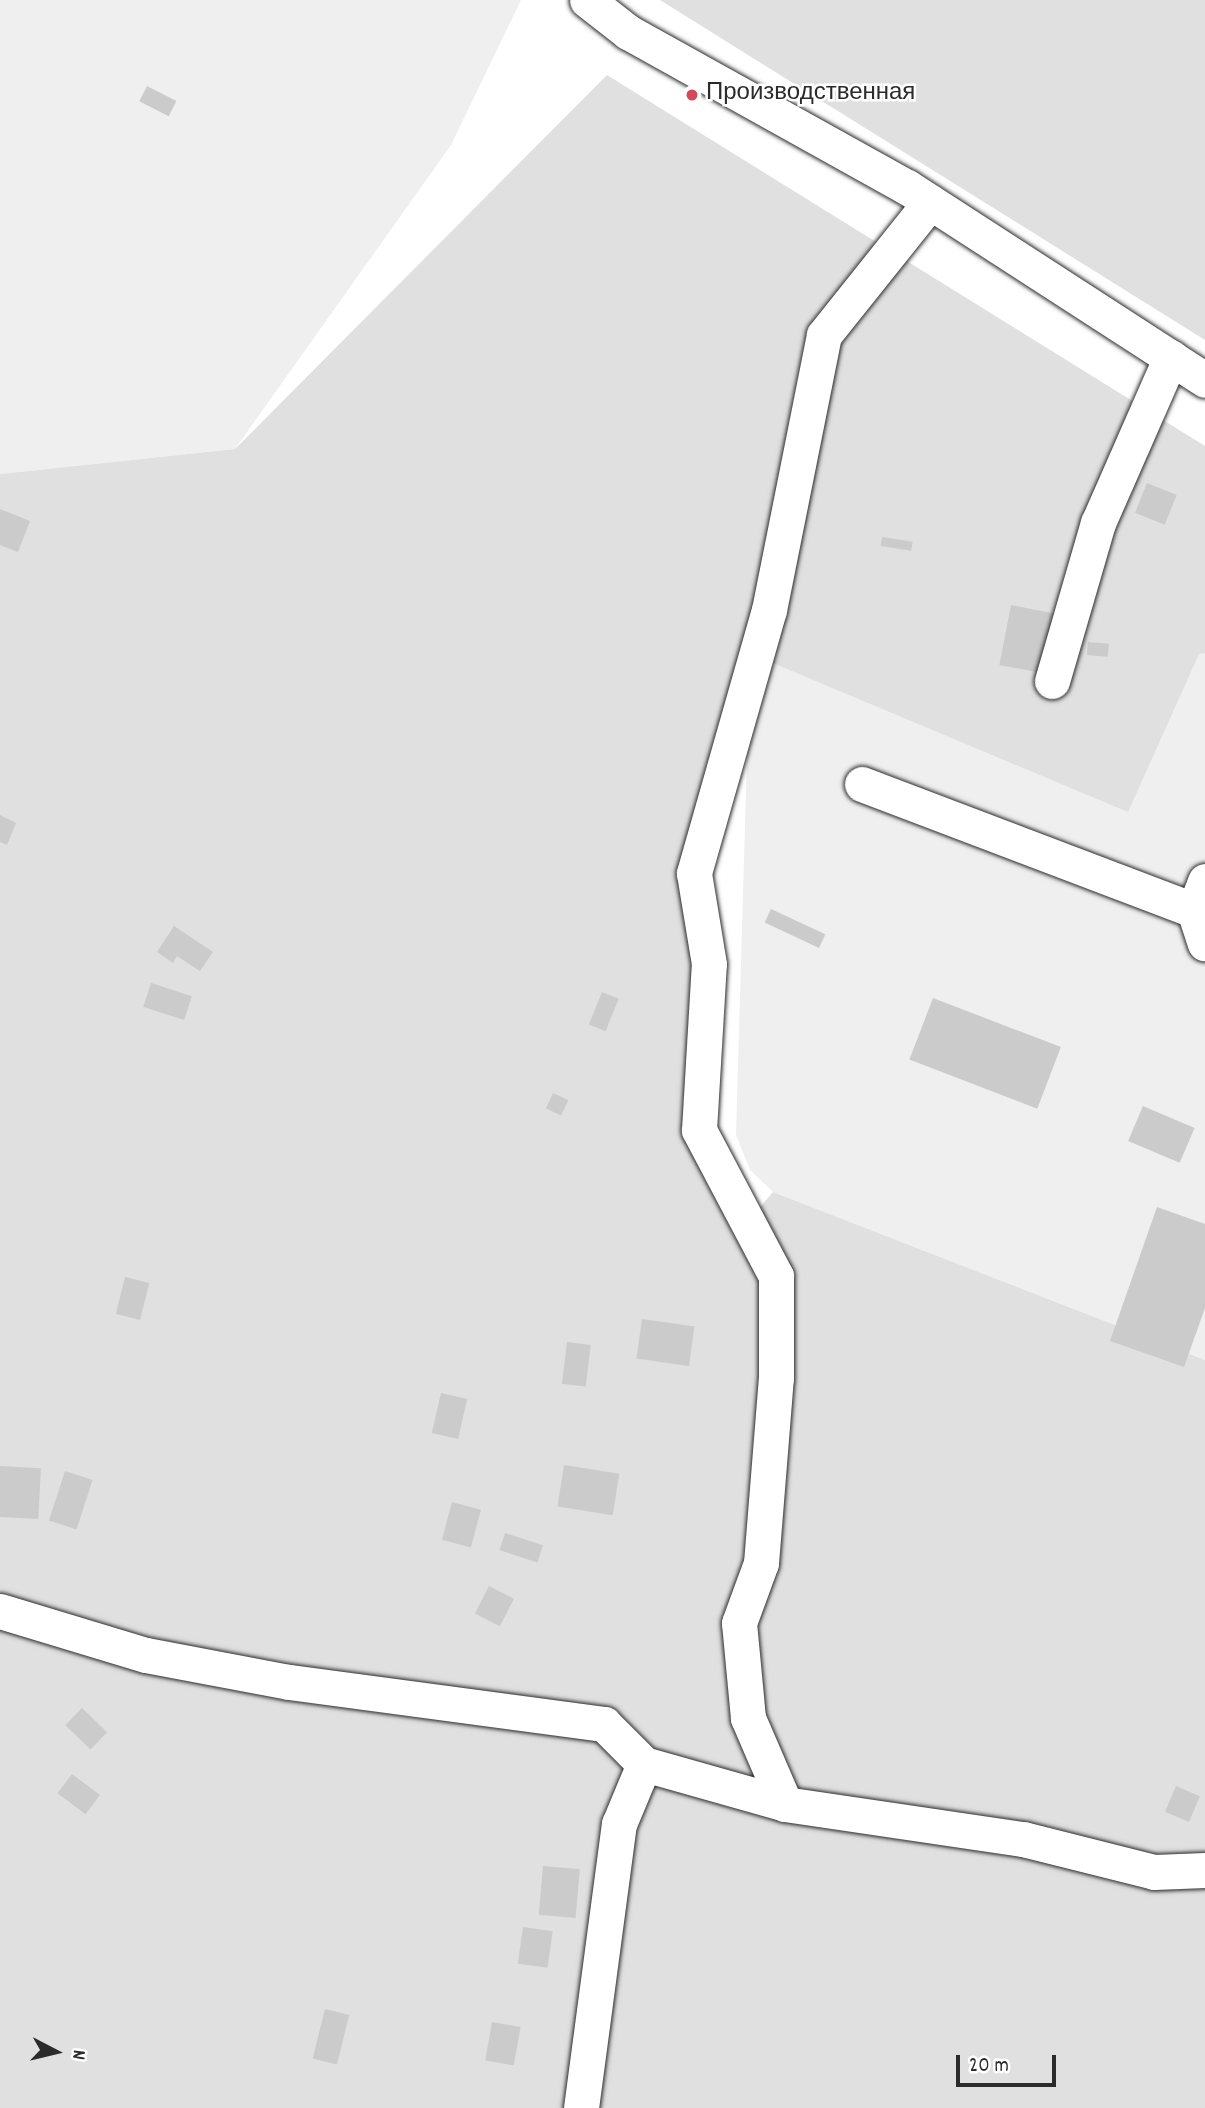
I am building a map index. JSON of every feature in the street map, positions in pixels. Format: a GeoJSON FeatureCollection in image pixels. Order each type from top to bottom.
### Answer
{"type":"FeatureCollection","features":[{"type":"Feature","properties":{"kind":"street"},"geometry":{"type":"LineString","coordinates":[[587,0],[628,32],[799,122],[930,202],[1205,380]]}},
{"type":"Feature","properties":{"kind":"street"},"geometry":{"type":"LineString","coordinates":[[785,1804],[747,1718],[739,1623],[761,1563],[776,1378],[776,1276],[699,1130],[709,964],[694,873],[769,610],[824,335],[930,202]]}},
{"type":"Feature","properties":{"kind":"street"},"geometry":{"type":"LineString","coordinates":[[1052,681],[1098,523],[1171,357]]}},
{"type":"Feature","properties":{"kind":"street"},"geometry":{"type":"LineString","coordinates":[[862,784],[1200,895],[1205,943]]}},
{"type":"Feature","properties":{"kind":"street"},"geometry":{"type":"LineString","coordinates":[[0,1611],[146,1655],[289,1682],[604,1724],[644,1764],[785,1804],[1023,1839],[1154,1872],[1205,1870]]}},
{"type":"Feature","properties":{"kind":"street"},"geometry":{"type":"LineString","coordinates":[[581,2108],[619,1824],[644,1764]]}},
{"type":"Feature","properties":{"kind":"shaded area"},"geometry":{"type":"Polygon","coordinates":[[[0,0],[521,0],[451,145],[235,449],[0,474],[0,0]]]}},
{"type":"Feature","properties":{"kind":"shaded area"},"geometry":{"type":"Polygon","coordinates":[[[660,0],[1205,0],[1205,340],[660,0]]]}},
{"type":"Feature","properties":{"kind":"shaded area"},"geometry":{"type":"Polygon","coordinates":[[[607,75],[1205,446],[1205,653],[1199,654],[1128,812],[751,654],[707,831],[690,1029],[740,1231],[773,1192],[1205,1360],[1205,2108],[0,2108],[0,474],[235,449],[607,75]]]}},
{"type":"Feature","properties":{"kind":"shaded area"},"geometry":{"type":"Polygon","coordinates":[[[1205,653],[1205,1360],[773,1192],[750,1170],[736,1135],[750,654],[1205,653]]]}},
{"type":"Feature","properties":{"kind":"building"},"geometry":{"type":"Polygon","coordinates":[[[147,86],[176,101],[169,116],[139,101],[147,86]]]}},
{"type":"Feature","properties":{"kind":"building"},"geometry":{"type":"Polygon","coordinates":[[[1147,483],[1177,495],[1165,525],[1135,513],[1147,483]]]}},
{"type":"Feature","properties":{"kind":"building"},"geometry":{"type":"Polygon","coordinates":[[[0,509],[30,521],[18,552],[0,545],[0,509]]]}},
{"type":"Feature","properties":{"kind":"building"},"geometry":{"type":"Polygon","coordinates":[[[882,537],[913,542],[911,551],[881,546],[882,537]]]}},
{"type":"Feature","properties":{"kind":"building"},"geometry":{"type":"Polygon","coordinates":[[[1011,605],[1053,613],[1042,673],[999,665],[1011,605]]]}},
{"type":"Feature","properties":{"kind":"building"},"geometry":{"type":"Polygon","coordinates":[[[1088,642],[1109,644],[1108,657],[1087,655],[1088,642]]]}},
{"type":"Feature","properties":{"kind":"building"},"geometry":{"type":"Polygon","coordinates":[[[0,815],[16,823],[7,845],[0,842],[0,815]]]}},
{"type":"Feature","properties":{"kind":"building"},"geometry":{"type":"Polygon","coordinates":[[[771,909],[825,934],[819,948],[765,923],[771,909]]]}},
{"type":"Feature","properties":{"kind":"building"},"geometry":{"type":"Polygon","coordinates":[[[174,926],[213,952],[200,971],[177,956],[173,963],[157,952],[174,926]]]}},
{"type":"Feature","properties":{"kind":"building"},"geometry":{"type":"Polygon","coordinates":[[[151,983],[192,996],[184,1020],[143,1007],[151,983]]]}},
{"type":"Feature","properties":{"kind":"building"},"geometry":{"type":"Polygon","coordinates":[[[602,992],[619,999],[606,1031],[589,1024],[602,992]]]}},
{"type":"Feature","properties":{"kind":"building"},"geometry":{"type":"Polygon","coordinates":[[[933,998],[1061,1047],[1037,1109],[909,1060],[933,998]]]}},
{"type":"Feature","properties":{"kind":"building"},"geometry":{"type":"Polygon","coordinates":[[[553,1093],[568,1100],[561,1116],[546,1108],[553,1093]]]}},
{"type":"Feature","properties":{"kind":"building"},"geometry":{"type":"Polygon","coordinates":[[[1143,1106],[1195,1128],[1180,1163],[1128,1141],[1143,1106]]]}},
{"type":"Feature","properties":{"kind":"building"},"geometry":{"type":"Polygon","coordinates":[[[1157,1207],[1205,1224],[1205,1308],[1184,1367],[1110,1341],[1157,1207]]]}},
{"type":"Feature","properties":{"kind":"building"},"geometry":{"type":"Polygon","coordinates":[[[125,1277],[149,1283],[140,1320],[116,1314],[125,1277]]]}},
{"type":"Feature","properties":{"kind":"building"},"geometry":{"type":"Polygon","coordinates":[[[642,1319],[694,1326],[689,1366],[636,1359],[642,1319]]]}},
{"type":"Feature","properties":{"kind":"building"},"geometry":{"type":"Polygon","coordinates":[[[567,1342],[591,1345],[586,1387],[562,1384],[567,1342]]]}},
{"type":"Feature","properties":{"kind":"building"},"geometry":{"type":"Polygon","coordinates":[[[441,1393],[467,1399],[458,1439],[432,1433],[441,1393]]]}},
{"type":"Feature","properties":{"kind":"building"},"geometry":{"type":"Polygon","coordinates":[[[564,1465],[619,1474],[613,1515],[557,1506],[564,1465]]]}},
{"type":"Feature","properties":{"kind":"building"},"geometry":{"type":"Polygon","coordinates":[[[0,1466],[41,1468],[38,1519],[0,1517],[0,1466]]]}},
{"type":"Feature","properties":{"kind":"building"},"geometry":{"type":"Polygon","coordinates":[[[65,1471],[93,1480],[77,1529],[49,1520],[65,1471]]]}},
{"type":"Feature","properties":{"kind":"building"},"geometry":{"type":"Polygon","coordinates":[[[452,1502],[481,1510],[471,1547],[442,1540],[452,1502]]]}},
{"type":"Feature","properties":{"kind":"building"},"geometry":{"type":"Polygon","coordinates":[[[505,1533],[543,1545],[537,1562],[499,1550],[505,1533]]]}},
{"type":"Feature","properties":{"kind":"building"},"geometry":{"type":"Polygon","coordinates":[[[489,1586],[514,1599],[500,1626],[475,1614],[489,1586]]]}},
{"type":"Feature","properties":{"kind":"building"},"geometry":{"type":"Polygon","coordinates":[[[82,1708],[107,1732],[91,1750],[65,1725],[82,1708]]]}},
{"type":"Feature","properties":{"kind":"building"},"geometry":{"type":"Polygon","coordinates":[[[72,1774],[100,1795],[86,1814],[58,1793],[72,1774]]]}},
{"type":"Feature","properties":{"kind":"building"},"geometry":{"type":"Polygon","coordinates":[[[1176,1786],[1200,1796],[1189,1822],[1165,1812],[1176,1786]]]}},
{"type":"Feature","properties":{"kind":"building"},"geometry":{"type":"Polygon","coordinates":[[[543,1866],[580,1869],[576,1918],[539,1915],[543,1866]]]}},
{"type":"Feature","properties":{"kind":"building"},"geometry":{"type":"Polygon","coordinates":[[[523,1927],[553,1931],[548,1968],[518,1964],[523,1927]]]}},
{"type":"Feature","properties":{"kind":"building"},"geometry":{"type":"Polygon","coordinates":[[[325,2009],[349,2015],[337,2065],[313,2058],[325,2009]]]}},
{"type":"Feature","properties":{"kind":"building"},"geometry":{"type":"Polygon","coordinates":[[[492,2022],[521,2027],[514,2065],[485,2060],[492,2022]]]}},
{"type":"Feature","properties":{"kind":"place","name":"Производственная"},"geometry":{"type":"Point","coordinates":[692,95]}}]}
